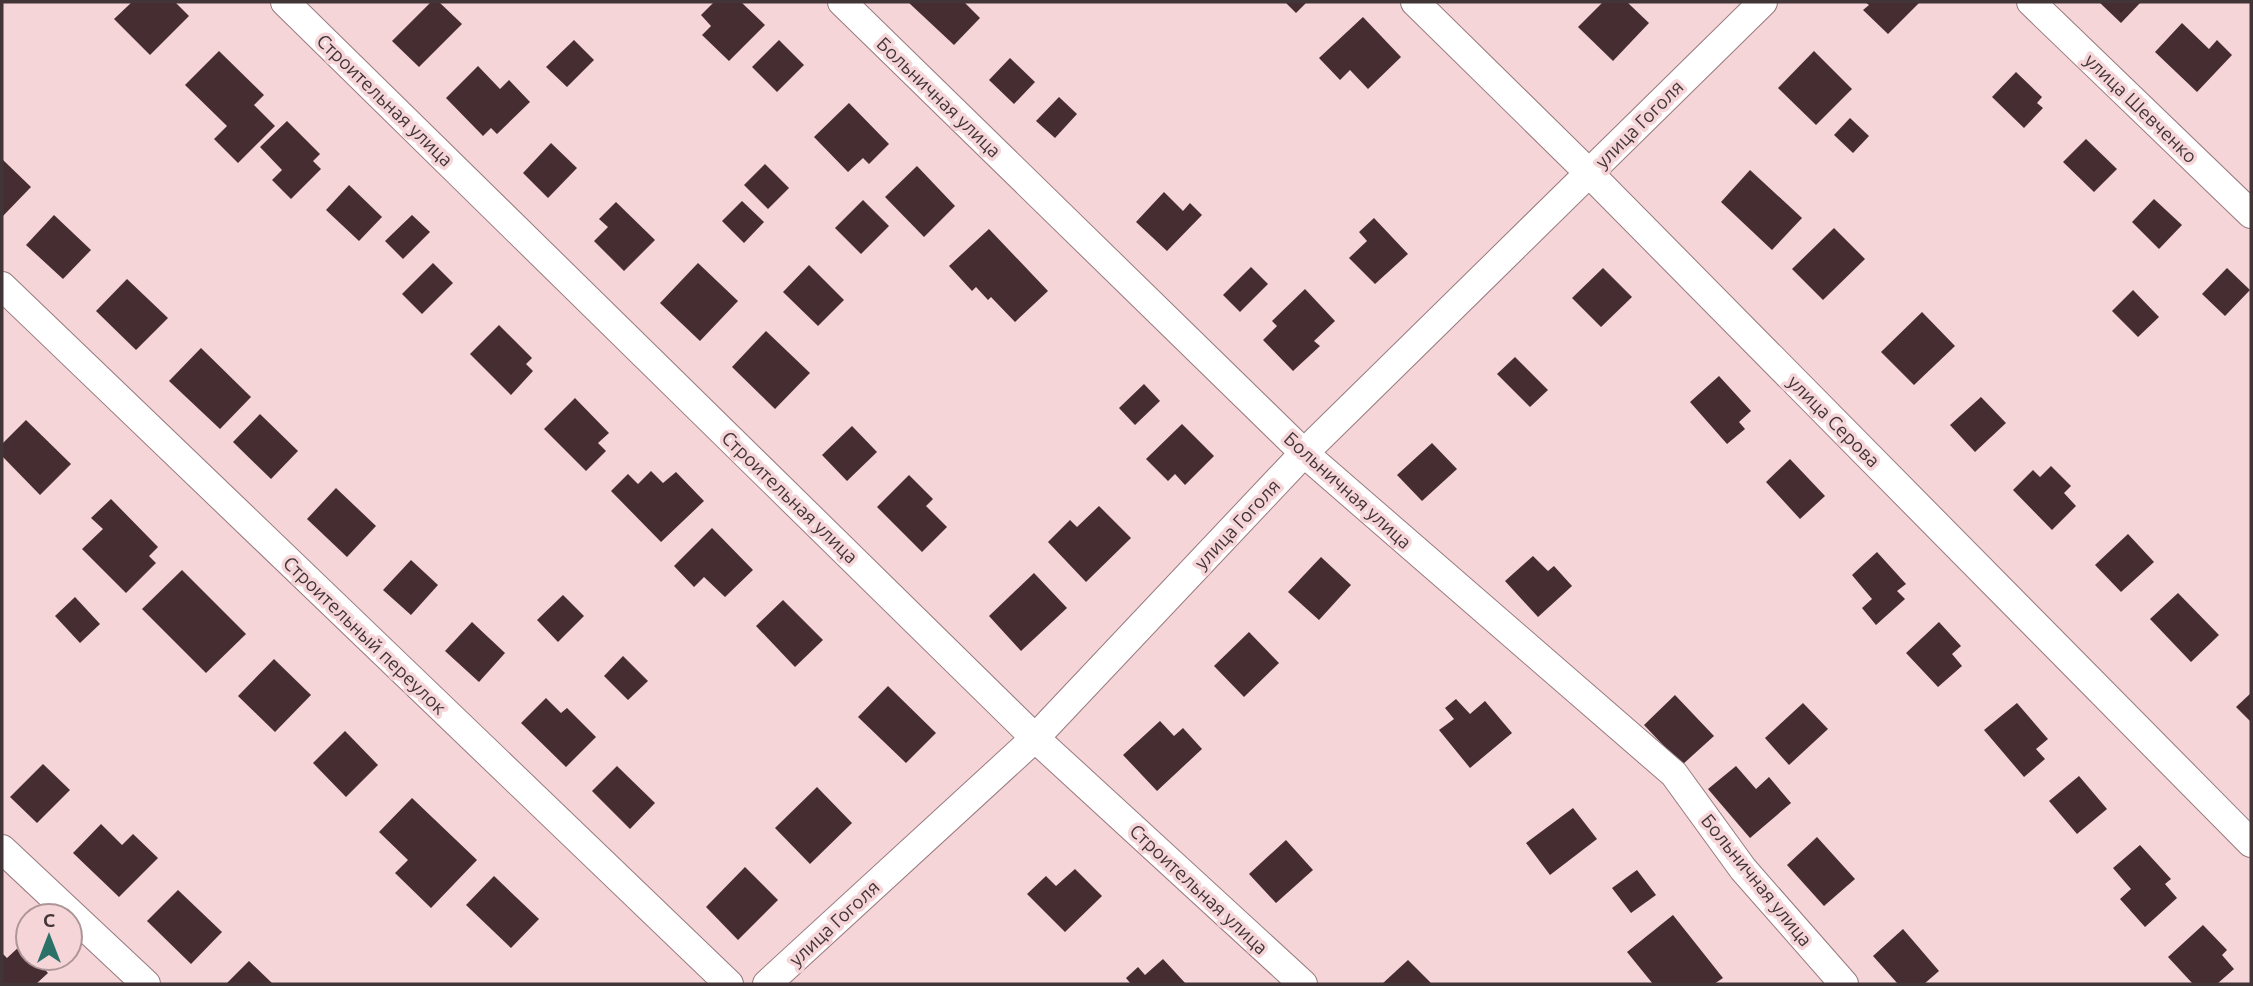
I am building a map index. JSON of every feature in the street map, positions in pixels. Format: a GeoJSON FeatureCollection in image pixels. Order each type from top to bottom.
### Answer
{"type":"FeatureCollection","features":[{"type":"Feature","properties":{"kind":"street","name":"Строительная улица"},"geometry":{"type":"LineString","coordinates":[[285,2],[1035,738],[1303,984]]}},
{"type":"Feature","properties":{"kind":"street","name":"Больничная улица"},"geometry":{"type":"LineString","coordinates":[[842,2],[1304,453],[1674,774],[1743,869],[1844,984]]}},
{"type":"Feature","properties":{"kind":"street","name":"улица Серова"},"geometry":{"type":"LineString","coordinates":[[1415,2],[1589,173],[2251,843]]}},
{"type":"Feature","properties":{"kind":"street","name":"улица Гоголя"},"geometry":{"type":"LineString","coordinates":[[767,984],[1035,738],[1304,453],[1763,2]]}},
{"type":"Feature","properties":{"kind":"street","name":"улица Шевченко"},"geometry":{"type":"LineString","coordinates":[[2031,2],[2251,214]]}},
{"type":"Feature","properties":{"kind":"street","name":"Строительный переулок"},"geometry":{"type":"LineString","coordinates":[[2,286],[729,984]]}},
{"type":"Feature","properties":{"kind":"street"},"geometry":{"type":"LineString","coordinates":[[2,849],[146,984]]}},
{"type":"Feature","properties":{"kind":"building"},"geometry":{"type":"Polygon","coordinates":[[[132,2],[175,2],[189,16],[150,55],[114,19],[132,2]]]}},
{"type":"Feature","properties":{"kind":"building"},"geometry":{"type":"Polygon","coordinates":[[[431,2],[439,2],[462,24],[419,67],[392,41],[431,2]]]}},
{"type":"Feature","properties":{"kind":"building"},"geometry":{"type":"Polygon","coordinates":[[[714,2],[741,2],[765,25],[729,61],[702,35],[711,26],[701,15],[714,2]]]}},
{"type":"Feature","properties":{"kind":"building"},"geometry":{"type":"Polygon","coordinates":[[[908,2],[964,2],[980,18],[954,45],[908,2]]]}},
{"type":"Feature","properties":{"kind":"building"},"geometry":{"type":"Polygon","coordinates":[[[1285,2],[1307,2],[1296,13],[1285,2]]]}},
{"type":"Feature","properties":{"kind":"building"},"geometry":{"type":"Polygon","coordinates":[[[1603,2],[1627,2],[1649,23],[1613,61],[1578,27],[1603,2]]]}},
{"type":"Feature","properties":{"kind":"building"},"geometry":{"type":"Polygon","coordinates":[[[1865,2],[1920,2],[1888,34],[1863,10],[1869,5],[1865,2]]]}},
{"type":"Feature","properties":{"kind":"building"},"geometry":{"type":"Polygon","coordinates":[[[2099,2],[2141,2],[2121,23],[2099,2]]]}},
{"type":"Feature","properties":{"kind":"building"},"geometry":{"type":"Polygon","coordinates":[[[1363,17],[1401,57],[1368,89],[1350,70],[1340,80],[1319,58],[1363,17]]]}},
{"type":"Feature","properties":{"kind":"building"},"geometry":{"type":"Polygon","coordinates":[[[2182,23],[2209,49],[2217,40],[2232,55],[2197,92],[2155,52],[2182,23]]]}},
{"type":"Feature","properties":{"kind":"building"},"geometry":{"type":"Polygon","coordinates":[[[574,40],[594,60],[567,87],[546,67],[574,40]]]}},
{"type":"Feature","properties":{"kind":"building"},"geometry":{"type":"Polygon","coordinates":[[[779,40],[804,65],[777,92],[752,67],[779,40]]]}},
{"type":"Feature","properties":{"kind":"building"},"geometry":{"type":"Polygon","coordinates":[[[219,51],[264,95],[254,105],[275,126],[238,163],[214,139],[227,126],[185,85],[219,51]]]}},
{"type":"Feature","properties":{"kind":"building"},"geometry":{"type":"Polygon","coordinates":[[[1814,51],[1852,89],[1816,125],[1778,88],[1814,51]]]}},
{"type":"Feature","properties":{"kind":"building"},"geometry":{"type":"Polygon","coordinates":[[[1010,58],[1035,82],[1014,104],[989,80],[1010,58]]]}},
{"type":"Feature","properties":{"kind":"building"},"geometry":{"type":"Polygon","coordinates":[[[478,66],[500,89],[509,80],[530,102],[497,134],[491,128],[483,136],[446,98],[478,66]]]}},
{"type":"Feature","properties":{"kind":"building"},"geometry":{"type":"Polygon","coordinates":[[[2016,72],[2042,97],[2037,103],[2043,108],[2024,128],[1992,97],[2016,72]]]}},
{"type":"Feature","properties":{"kind":"building"},"geometry":{"type":"Polygon","coordinates":[[[1059,97],[1077,114],[1055,138],[1036,121],[1059,97]]]}},
{"type":"Feature","properties":{"kind":"building"},"geometry":{"type":"Polygon","coordinates":[[[849,103],[889,144],[869,164],[863,158],[848,172],[814,137],[849,103]]]}},
{"type":"Feature","properties":{"kind":"building"},"geometry":{"type":"Polygon","coordinates":[[[1850,118],[1869,136],[1853,153],[1834,135],[1850,118]]]}},
{"type":"Feature","properties":{"kind":"building"},"geometry":{"type":"Polygon","coordinates":[[[287,121],[320,154],[313,161],[321,169],[291,199],[272,180],[282,170],[260,147],[287,121]]]}},
{"type":"Feature","properties":{"kind":"building"},"geometry":{"type":"Polygon","coordinates":[[[2086,139],[2117,169],[2094,192],[2063,162],[2086,139]]]}},
{"type":"Feature","properties":{"kind":"building"},"geometry":{"type":"Polygon","coordinates":[[[551,143],[577,168],[548,198],[523,173],[551,143]]]}},
{"type":"Feature","properties":{"kind":"building"},"geometry":{"type":"Polygon","coordinates":[[[2,159],[31,187],[2,217],[2,159]]]}},
{"type":"Feature","properties":{"kind":"building"},"geometry":{"type":"Polygon","coordinates":[[[765,164],[789,188],[768,209],[744,185],[765,164]]]}},
{"type":"Feature","properties":{"kind":"building"},"geometry":{"type":"Polygon","coordinates":[[[917,166],[955,206],[924,237],[885,197],[917,166]]]}},
{"type":"Feature","properties":{"kind":"building"},"geometry":{"type":"Polygon","coordinates":[[[1750,170],[1802,218],[1772,250],[1721,202],[1750,170]]]}},
{"type":"Feature","properties":{"kind":"building"},"geometry":{"type":"Polygon","coordinates":[[[349,185],[382,217],[359,241],[326,210],[349,185]]]}},
{"type":"Feature","properties":{"kind":"building"},"geometry":{"type":"Polygon","coordinates":[[[1164,192],[1183,211],[1190,203],[1202,215],[1167,251],[1136,222],[1164,192]]]}},
{"type":"Feature","properties":{"kind":"building"},"geometry":{"type":"Polygon","coordinates":[[[2154,199],[2182,225],[2159,249],[2132,222],[2154,199]]]}},
{"type":"Feature","properties":{"kind":"building"},"geometry":{"type":"Polygon","coordinates":[[[863,200],[889,226],[861,254],[835,228],[863,200]]]}},
{"type":"Feature","properties":{"kind":"building"},"geometry":{"type":"Polygon","coordinates":[[[742,201],[764,222],[744,243],[722,221],[742,201]]]}},
{"type":"Feature","properties":{"kind":"building"},"geometry":{"type":"Polygon","coordinates":[[[616,202],[655,240],[624,271],[594,241],[608,227],[599,219],[616,202]]]}},
{"type":"Feature","properties":{"kind":"building"},"geometry":{"type":"Polygon","coordinates":[[[54,215],[91,250],[63,279],[26,245],[54,215]]]}},
{"type":"Feature","properties":{"kind":"building"},"geometry":{"type":"Polygon","coordinates":[[[412,215],[430,232],[403,259],[385,241],[412,215]]]}},
{"type":"Feature","properties":{"kind":"building"},"geometry":{"type":"Polygon","coordinates":[[[1374,218],[1408,254],[1375,284],[1349,258],[1367,241],[1359,232],[1374,218]]]}},
{"type":"Feature","properties":{"kind":"building"},"geometry":{"type":"Polygon","coordinates":[[[1834,228],[1865,259],[1823,300],[1792,269],[1834,228]]]}},
{"type":"Feature","properties":{"kind":"building"},"geometry":{"type":"Polygon","coordinates":[[[989,229],[1048,291],[1015,322],[991,297],[988,300],[976,287],[972,291],[949,266],[989,229]]]}},
{"type":"Feature","properties":{"kind":"building"},"geometry":{"type":"Polygon","coordinates":[[[433,263],[453,283],[422,314],[402,294],[433,263]]]}},
{"type":"Feature","properties":{"kind":"building"},"geometry":{"type":"Polygon","coordinates":[[[698,263],[738,301],[700,341],[660,303],[698,263]]]}},
{"type":"Feature","properties":{"kind":"building"},"geometry":{"type":"Polygon","coordinates":[[[809,265],[844,300],[818,326],[783,292],[809,265]]]}},
{"type":"Feature","properties":{"kind":"building"},"geometry":{"type":"Polygon","coordinates":[[[1251,267],[1268,284],[1240,312],[1223,295],[1251,267]]]}},
{"type":"Feature","properties":{"kind":"building"},"geometry":{"type":"Polygon","coordinates":[[[1603,268],[1632,297],[1601,327],[1572,298],[1603,268]]]}},
{"type":"Feature","properties":{"kind":"building"},"geometry":{"type":"Polygon","coordinates":[[[2227,268],[2250,290],[2225,316],[2202,294],[2227,268]]]}},
{"type":"Feature","properties":{"kind":"building"},"geometry":{"type":"Polygon","coordinates":[[[127,279],[168,318],[136,350],[96,311],[127,279]]]}},
{"type":"Feature","properties":{"kind":"building"},"geometry":{"type":"Polygon","coordinates":[[[1305,289],[1335,321],[1314,341],[1320,346],[1293,371],[1263,340],[1277,326],[1272,321],[1305,289]]]}},
{"type":"Feature","properties":{"kind":"building"},"geometry":{"type":"Polygon","coordinates":[[[2133,290],[2159,317],[2138,337],[2112,311],[2133,290]]]}},
{"type":"Feature","properties":{"kind":"building"},"geometry":{"type":"Polygon","coordinates":[[[1922,312],[1955,346],[1914,385],[1881,352],[1922,312]]]}},
{"type":"Feature","properties":{"kind":"building"},"geometry":{"type":"Polygon","coordinates":[[[499,325],[532,358],[526,364],[533,371],[511,395],[470,354],[499,325]]]}},
{"type":"Feature","properties":{"kind":"building"},"geometry":{"type":"Polygon","coordinates":[[[766,331],[810,373],[775,409],[732,367],[766,331]]]}},
{"type":"Feature","properties":{"kind":"building"},"geometry":{"type":"Polygon","coordinates":[[[201,348],[251,397],[220,429],[169,381],[201,348]]]}},
{"type":"Feature","properties":{"kind":"building"},"geometry":{"type":"Polygon","coordinates":[[[1515,357],[1548,390],[1530,407],[1497,374],[1515,357]]]}},
{"type":"Feature","properties":{"kind":"building"},"geometry":{"type":"Polygon","coordinates":[[[1719,376],[1751,411],[1739,422],[1745,429],[1727,444],[1690,402],[1719,376]]]}},
{"type":"Feature","properties":{"kind":"building"},"geometry":{"type":"Polygon","coordinates":[[[1144,384],[1160,401],[1135,425],[1119,408],[1144,384]]]}},
{"type":"Feature","properties":{"kind":"building"},"geometry":{"type":"Polygon","coordinates":[[[1981,397],[2006,423],[1975,452],[1950,425],[1981,397]]]}},
{"type":"Feature","properties":{"kind":"building"},"geometry":{"type":"Polygon","coordinates":[[[575,398],[609,433],[598,443],[606,451],[586,471],[544,429],[575,398]]]}},
{"type":"Feature","properties":{"kind":"building"},"geometry":{"type":"Polygon","coordinates":[[[260,414],[298,451],[271,479],[233,442],[260,414]]]}},
{"type":"Feature","properties":{"kind":"building"},"geometry":{"type":"Polygon","coordinates":[[[26,420],[71,464],[40,495],[2,456],[2,444],[26,420]]]}},
{"type":"Feature","properties":{"kind":"building"},"geometry":{"type":"Polygon","coordinates":[[[1182,424],[1214,456],[1185,485],[1175,474],[1168,481],[1146,459],[1182,424]]]}},
{"type":"Feature","properties":{"kind":"building"},"geometry":{"type":"Polygon","coordinates":[[[852,426],[877,452],[847,481],[822,455],[852,426]]]}},
{"type":"Feature","properties":{"kind":"building"},"geometry":{"type":"Polygon","coordinates":[[[1432,443],[1457,469],[1422,501],[1397,475],[1432,443]]]}},
{"type":"Feature","properties":{"kind":"building"},"geometry":{"type":"Polygon","coordinates":[[[1790,459],[1825,496],[1800,519],[1766,482],[1790,459]]]}},
{"type":"Feature","properties":{"kind":"building"},"geometry":{"type":"Polygon","coordinates":[[[2051,466],[2071,486],[2064,493],[2076,506],[2052,530],[2013,490],[2033,470],[2040,477],[2051,466]]]}},
{"type":"Feature","properties":{"kind":"building"},"geometry":{"type":"Polygon","coordinates":[[[651,471],[663,483],[676,472],[704,501],[661,542],[611,491],[628,474],[638,484],[651,471]]]}},
{"type":"Feature","properties":{"kind":"building"},"geometry":{"type":"Polygon","coordinates":[[[909,475],[933,499],[926,506],[947,527],[922,552],[877,507],[909,475]]]}},
{"type":"Feature","properties":{"kind":"building"},"geometry":{"type":"Polygon","coordinates":[[[336,488],[376,526],[347,557],[307,519],[336,488]]]}},
{"type":"Feature","properties":{"kind":"building"},"geometry":{"type":"Polygon","coordinates":[[[111,499],[158,547],[149,556],[156,563],[126,593],[82,549],[103,529],[91,518],[111,499]]]}},
{"type":"Feature","properties":{"kind":"building"},"geometry":{"type":"Polygon","coordinates":[[[1099,506],[1131,538],[1086,582],[1048,542],[1070,520],[1077,527],[1099,506]]]}},
{"type":"Feature","properties":{"kind":"building"},"geometry":{"type":"Polygon","coordinates":[[[712,528],[753,570],[725,597],[704,577],[694,587],[674,566],[712,528]]]}},
{"type":"Feature","properties":{"kind":"building"},"geometry":{"type":"Polygon","coordinates":[[[2128,534],[2154,562],[2121,592],[2095,565],[2128,534]]]}},
{"type":"Feature","properties":{"kind":"building"},"geometry":{"type":"Polygon","coordinates":[[[1877,552],[1906,584],[1897,591],[1905,599],[1876,625],[1862,608],[1872,599],[1852,575],[1877,552]]]}},
{"type":"Feature","properties":{"kind":"building"},"geometry":{"type":"Polygon","coordinates":[[[1533,556],[1548,571],[1554,566],[1572,586],[1538,617],[1505,581],[1533,556]]]}},
{"type":"Feature","properties":{"kind":"building"},"geometry":{"type":"Polygon","coordinates":[[[1321,557],[1351,585],[1319,620],[1288,592],[1321,557]]]}},
{"type":"Feature","properties":{"kind":"building"},"geometry":{"type":"Polygon","coordinates":[[[411,560],[438,585],[411,615],[383,590],[411,560]]]}},
{"type":"Feature","properties":{"kind":"building"},"geometry":{"type":"Polygon","coordinates":[[[182,570],[246,634],[206,673],[142,609],[182,570]]]}},
{"type":"Feature","properties":{"kind":"building"},"geometry":{"type":"Polygon","coordinates":[[[1034,573],[1067,608],[1021,651],[989,616],[1034,573]]]}},
{"type":"Feature","properties":{"kind":"building"},"geometry":{"type":"Polygon","coordinates":[[[2178,593],[2219,635],[2191,662],[2150,619],[2178,593]]]}},
{"type":"Feature","properties":{"kind":"building"},"geometry":{"type":"Polygon","coordinates":[[[563,595],[584,616],[558,642],[537,620],[563,595]]]}},
{"type":"Feature","properties":{"kind":"building"},"geometry":{"type":"Polygon","coordinates":[[[75,597],[100,624],[80,643],[55,616],[75,597]]]}},
{"type":"Feature","properties":{"kind":"building"},"geometry":{"type":"Polygon","coordinates":[[[783,600],[823,640],[795,667],[756,626],[783,600]]]}},
{"type":"Feature","properties":{"kind":"building"},"geometry":{"type":"Polygon","coordinates":[[[472,622],[505,653],[479,682],[445,651],[472,622]]]}},
{"type":"Feature","properties":{"kind":"building"},"geometry":{"type":"Polygon","coordinates":[[[1939,622],[1961,646],[1952,654],[1962,666],[1938,687],[1906,653],[1939,622]]]}},
{"type":"Feature","properties":{"kind":"building"},"geometry":{"type":"Polygon","coordinates":[[[1249,632],[1279,663],[1244,697],[1214,666],[1249,632]]]}},
{"type":"Feature","properties":{"kind":"building"},"geometry":{"type":"Polygon","coordinates":[[[623,656],[648,681],[628,700],[604,676],[623,656]]]}},
{"type":"Feature","properties":{"kind":"building"},"geometry":{"type":"Polygon","coordinates":[[[274,659],[311,695],[275,732],[238,696],[274,659]]]}},
{"type":"Feature","properties":{"kind":"building"},"geometry":{"type":"Polygon","coordinates":[[[888,686],[936,733],[906,763],[858,717],[888,686]]]}},
{"type":"Feature","properties":{"kind":"building"},"geometry":{"type":"Polygon","coordinates":[[[2251,693],[2251,722],[2236,707],[2251,693]]]}},
{"type":"Feature","properties":{"kind":"building"},"geometry":{"type":"Polygon","coordinates":[[[1675,695],[1714,736],[1682,765],[1644,725],[1675,695]]]}},
{"type":"Feature","properties":{"kind":"building"},"geometry":{"type":"Polygon","coordinates":[[[546,698],[561,713],[567,708],[596,737],[566,767],[521,723],[546,698]]]}},
{"type":"Feature","properties":{"kind":"building"},"geometry":{"type":"Polygon","coordinates":[[[1456,699],[1470,714],[1485,701],[1512,733],[1470,768],[1439,730],[1454,719],[1445,708],[1456,699]]]}},
{"type":"Feature","properties":{"kind":"building"},"geometry":{"type":"Polygon","coordinates":[[[1803,703],[1828,729],[1789,765],[1765,738],[1803,703]]]}},
{"type":"Feature","properties":{"kind":"building"},"geometry":{"type":"Polygon","coordinates":[[[2017,703],[2048,739],[2036,749],[2045,759],[2024,777],[1984,730],[2017,703]]]}},
{"type":"Feature","properties":{"kind":"building"},"geometry":{"type":"Polygon","coordinates":[[[1160,721],[1174,736],[1183,728],[1202,749],[1157,791],[1123,755],[1160,721]]]}},
{"type":"Feature","properties":{"kind":"building"},"geometry":{"type":"Polygon","coordinates":[[[345,731],[378,765],[346,797],[313,763],[345,731]]]}},
{"type":"Feature","properties":{"kind":"building"},"geometry":{"type":"Polygon","coordinates":[[[43,764],[70,790],[37,823],[10,797],[43,764]]]}},
{"type":"Feature","properties":{"kind":"building"},"geometry":{"type":"Polygon","coordinates":[[[617,766],[655,803],[630,829],[592,791],[617,766]]]}},
{"type":"Feature","properties":{"kind":"building"},"geometry":{"type":"Polygon","coordinates":[[[1736,766],[1756,789],[1769,777],[1791,803],[1750,838],[1708,789],[1736,766]]]}},
{"type":"Feature","properties":{"kind":"building"},"geometry":{"type":"Polygon","coordinates":[[[2079,776],[2107,809],[2077,834],[2049,801],[2079,776]]]}},
{"type":"Feature","properties":{"kind":"building"},"geometry":{"type":"Polygon","coordinates":[[[817,787],[852,823],[810,864],[775,828],[817,787]]]}},
{"type":"Feature","properties":{"kind":"building"},"geometry":{"type":"Polygon","coordinates":[[[412,798],[477,860],[431,908],[395,873],[408,860],[379,832],[412,798]]]}},
{"type":"Feature","properties":{"kind":"building"},"geometry":{"type":"Polygon","coordinates":[[[1573,808],[1597,839],[1550,875],[1526,843],[1573,808]]]}},
{"type":"Feature","properties":{"kind":"building"},"geometry":{"type":"Polygon","coordinates":[[[101,824],[122,845],[133,834],[158,858],[119,897],[73,853],[101,824]]]}},
{"type":"Feature","properties":{"kind":"building"},"geometry":{"type":"Polygon","coordinates":[[[1817,837],[1855,879],[1824,906],[1787,865],[1817,837]]]}},
{"type":"Feature","properties":{"kind":"building"},"geometry":{"type":"Polygon","coordinates":[[[1286,840],[1313,870],[1276,903],[1249,874],[1286,840]]]}},
{"type":"Feature","properties":{"kind":"building"},"geometry":{"type":"Polygon","coordinates":[[[2140,845],[2171,879],[2165,884],[2177,898],[2145,927],[2120,899],[2131,889],[2113,868],[2140,845]]]}},
{"type":"Feature","properties":{"kind":"building"},"geometry":{"type":"Polygon","coordinates":[[[745,867],[778,900],[738,940],[706,907],[745,867]]]}},
{"type":"Feature","properties":{"kind":"building"},"geometry":{"type":"Polygon","coordinates":[[[1075,869],[1102,896],[1065,932],[1027,894],[1046,876],[1056,886],[1075,869]]]}},
{"type":"Feature","properties":{"kind":"building"},"geometry":{"type":"Polygon","coordinates":[[[1637,870],[1656,895],[1631,913],[1612,888],[1637,870]]]}},
{"type":"Feature","properties":{"kind":"building"},"geometry":{"type":"Polygon","coordinates":[[[494,876],[539,919],[511,948],[466,905],[494,876]]]}},
{"type":"Feature","properties":{"kind":"building"},"geometry":{"type":"Polygon","coordinates":[[[178,890],[222,932],[191,964],[147,921],[178,890]]]}},
{"type":"Feature","properties":{"kind":"building"},"geometry":{"type":"Polygon","coordinates":[[[1673,915],[1723,978],[1714,984],[1653,984],[1627,952],[1673,915]]]}},
{"type":"Feature","properties":{"kind":"building"},"geometry":{"type":"Polygon","coordinates":[[[2203,925],[2227,950],[2222,955],[2234,969],[2217,984],[2193,984],[2168,957],[2203,925]]]}},
{"type":"Feature","properties":{"kind":"building"},"geometry":{"type":"Polygon","coordinates":[[[1903,929],[1939,971],[1924,984],[1898,984],[1873,956],[1903,929]]]}},
{"type":"Feature","properties":{"kind":"building"},"geometry":{"type":"Polygon","coordinates":[[[14,952],[14,972],[48,973],[36,984],[2,984],[2,953],[7,958],[14,952]]]}},
{"type":"Feature","properties":{"kind":"building"},"geometry":{"type":"Polygon","coordinates":[[[1163,959],[1186,984],[1131,984],[1126,978],[1138,967],[1145,975],[1163,959]]]}},
{"type":"Feature","properties":{"kind":"building"},"geometry":{"type":"Polygon","coordinates":[[[1408,960],[1432,984],[1382,984],[1408,960]]]}},
{"type":"Feature","properties":{"kind":"building"},"geometry":{"type":"Polygon","coordinates":[[[249,961],[273,984],[226,984],[249,961]]]}}]}
